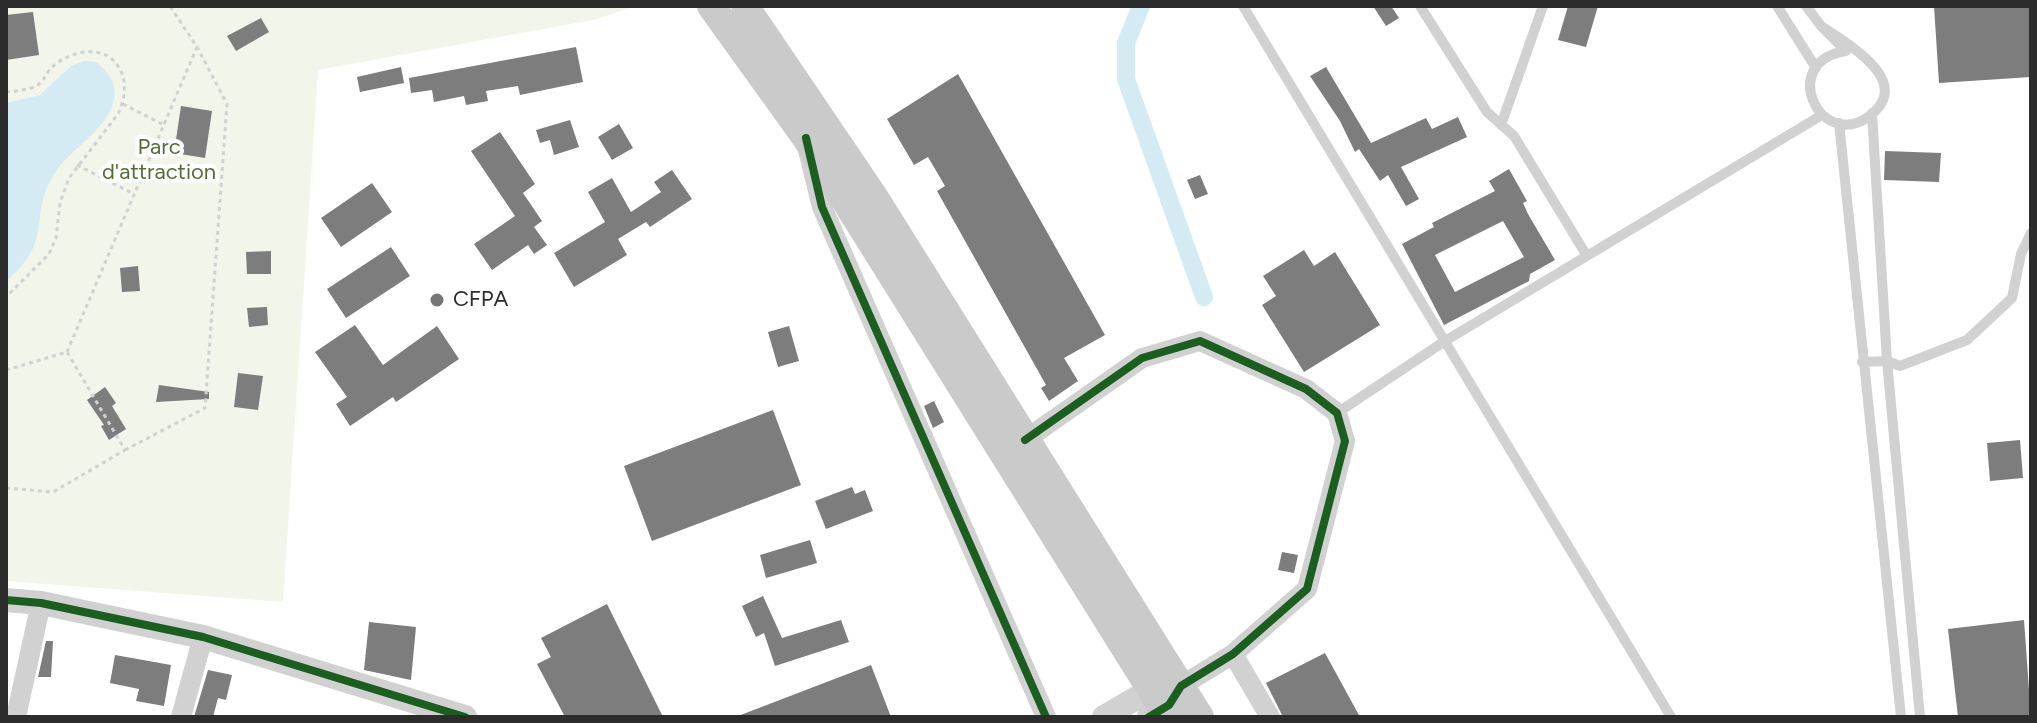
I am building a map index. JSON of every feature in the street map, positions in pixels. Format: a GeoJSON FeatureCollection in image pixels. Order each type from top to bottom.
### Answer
{"type":"FeatureCollection","features":[{"type":"Feature","properties":{"kind":"main road"},"geometry":{"type":"LineString","coordinates":[[711,6],[806,138],[1157,708]]}},
{"type":"Feature","properties":{"kind":"main road"},"geometry":{"type":"LineString","coordinates":[[745,6],[843,149],[1200,717]]}},
{"type":"Feature","properties":{"kind":"street"},"geometry":{"type":"LineString","coordinates":[[806,138],[822,207],[1046,717]]}},
{"type":"Feature","properties":{"kind":"street"},"geometry":{"type":"LineString","coordinates":[[1025,440],[1142,358],[1200,341],[1306,389],[1337,413],[1345,441],[1307,589],[1233,654],[1181,686],[1165,685],[1157,708],[1104,717]]}},
{"type":"Feature","properties":{"kind":"street"},"geometry":{"type":"LineString","coordinates":[[6,600],[41,603],[203,637],[449,714]]}},
{"type":"Feature","properties":{"kind":"street"},"geometry":{"type":"LineString","coordinates":[[16,717],[41,603]]}},
{"type":"Feature","properties":{"kind":"street"},"geometry":{"type":"LineString","coordinates":[[181,717],[203,637]]}},
{"type":"Feature","properties":{"kind":"street"},"geometry":{"type":"LineString","coordinates":[[1233,654],[1270,717]]}},
{"type":"Feature","properties":{"kind":"lane"},"geometry":{"type":"LineString","coordinates":[[1243,6],[1671,717]]}},
{"type":"Feature","properties":{"kind":"lane"},"geometry":{"type":"LineString","coordinates":[[1420,6],[1487,112],[1514,136],[1587,256]]}},
{"type":"Feature","properties":{"kind":"lane"},"geometry":{"type":"LineString","coordinates":[[1501,125],[1543,6]]}},
{"type":"Feature","properties":{"kind":"lane"},"geometry":{"type":"LineString","coordinates":[[1777,6],[1816,68]]}},
{"type":"Feature","properties":{"kind":"lane"},"geometry":{"type":"LineString","coordinates":[[1806,6],[1846,51],[1826,57],[1816,68],[1810,93],[1822,115],[1839,123],[1857,122],[1872,113]]}},
{"type":"Feature","properties":{"kind":"lane"},"geometry":{"type":"LineString","coordinates":[[1821,26],[1866,57],[1880,72],[1882,93],[1872,113],[1887,361],[1920,717]]}},
{"type":"Feature","properties":{"kind":"lane"},"geometry":{"type":"LineString","coordinates":[[1337,413],[1445,341],[1822,115]]}},
{"type":"Feature","properties":{"kind":"lane"},"geometry":{"type":"LineString","coordinates":[[1839,123],[1901,717]]}},
{"type":"Feature","properties":{"kind":"lane"},"geometry":{"type":"LineString","coordinates":[[1862,362],[1887,361],[1900,366],[1967,340],[2012,298],[2021,254],[2031,233]]}},
{"type":"Feature","properties":{"kind":"path"},"geometry":{"type":"LineString","coordinates":[[6,488],[53,492],[205,408],[227,104],[197,47],[170,6]]}},
{"type":"Feature","properties":{"kind":"path"},"geometry":{"type":"LineString","coordinates":[[67,352],[197,47]]}},
{"type":"Feature","properties":{"kind":"path"},"geometry":{"type":"LineString","coordinates":[[6,92],[37,86],[55,65],[73,55],[97,52],[110,58],[120,70],[123,104],[112,124],[77,165],[63,193],[53,247],[40,265],[6,297]]}},
{"type":"Feature","properties":{"kind":"path"},"geometry":{"type":"LineString","coordinates":[[123,104],[164,124]]}},
{"type":"Feature","properties":{"kind":"path"},"geometry":{"type":"LineString","coordinates":[[77,165],[134,194]]}},
{"type":"Feature","properties":{"kind":"path"},"geometry":{"type":"LineString","coordinates":[[67,352],[125,450]]}},
{"type":"Feature","properties":{"kind":"path"},"geometry":{"type":"LineString","coordinates":[[6,370],[67,352]]}},
{"type":"Feature","properties":{"kind":"green space","name":"Parc d'attraction"},"geometry":{"type":"Polygon","coordinates":[[[6,6],[636,6],[593,20],[318,70],[283,602],[6,581],[6,6]]]}},
{"type":"Feature","properties":{"kind":"water"},"geometry":{"type":"Polygon","coordinates":[[[84,61],[96,62],[111,78],[115,93],[110,111],[53,176],[42,204],[36,241],[21,266],[6,281],[6,103],[40,95],[71,66],[84,61]]]}},
{"type":"Feature","properties":{"kind":"building"},"geometry":{"type":"Polygon","coordinates":[[[1373,6],[1391,6],[1399,18],[1386,26],[1373,6]]]}},
{"type":"Feature","properties":{"kind":"building"},"geometry":{"type":"Polygon","coordinates":[[[1568,6],[1598,6],[1586,47],[1558,40],[1568,6]]]}},
{"type":"Feature","properties":{"kind":"building"},"geometry":{"type":"Polygon","coordinates":[[[1934,6],[2031,6],[2031,77],[1939,83],[1934,6]]]}},
{"type":"Feature","properties":{"kind":"building"},"geometry":{"type":"Polygon","coordinates":[[[33,12],[39,55],[6,60],[6,15],[33,12]]]}},
{"type":"Feature","properties":{"kind":"building"},"geometry":{"type":"Polygon","coordinates":[[[261,18],[269,32],[236,51],[227,36],[261,18]]]}},
{"type":"Feature","properties":{"kind":"building"},"geometry":{"type":"Polygon","coordinates":[[[576,47],[583,82],[520,95],[518,86],[486,91],[488,101],[466,105],[464,96],[434,102],[432,90],[411,93],[409,78],[576,47]]]}},
{"type":"Feature","properties":{"kind":"building"},"geometry":{"type":"Polygon","coordinates":[[[401,67],[404,83],[360,92],[357,77],[401,67]]]}},
{"type":"Feature","properties":{"kind":"building"},"geometry":{"type":"Polygon","coordinates":[[[1326,67],[1371,143],[1426,118],[1432,129],[1458,117],[1467,137],[1401,167],[1419,199],[1406,206],[1388,175],[1380,181],[1359,149],[1355,152],[1340,121],[1310,76],[1326,67]]]}},
{"type":"Feature","properties":{"kind":"building"},"geometry":{"type":"Polygon","coordinates":[[[958,74],[1105,335],[1064,358],[1078,381],[1049,401],[1041,388],[1046,385],[937,191],[945,186],[928,157],[914,165],[887,119],[958,74]]]}},
{"type":"Feature","properties":{"kind":"building"},"geometry":{"type":"Polygon","coordinates":[[[181,106],[212,111],[205,158],[174,153],[181,106]]]}},
{"type":"Feature","properties":{"kind":"building"},"geometry":{"type":"Polygon","coordinates":[[[570,120],[579,147],[554,155],[550,140],[540,143],[536,130],[570,120]]]}},
{"type":"Feature","properties":{"kind":"building"},"geometry":{"type":"Polygon","coordinates":[[[619,124],[633,148],[612,160],[598,137],[619,124]]]}},
{"type":"Feature","properties":{"kind":"building"},"geometry":{"type":"Polygon","coordinates":[[[500,132],[535,184],[523,193],[542,221],[534,227],[547,245],[534,254],[528,245],[492,270],[474,244],[515,216],[471,151],[500,132]]]}},
{"type":"Feature","properties":{"kind":"building"},"geometry":{"type":"Polygon","coordinates":[[[1885,151],[1941,153],[1939,182],[1884,180],[1885,151]]]}},
{"type":"Feature","properties":{"kind":"building"},"geometry":{"type":"Polygon","coordinates":[[[1509,169],[1527,201],[1523,203],[1528,214],[1555,260],[1530,274],[1529,281],[1444,325],[1402,244],[1434,227],[1432,223],[1495,191],[1489,181],[1509,169]],[[1503,221],[1435,255],[1455,292],[1524,257],[1503,221]]]}},
{"type":"Feature","properties":{"kind":"building"},"geometry":{"type":"Polygon","coordinates":[[[672,170],[692,199],[650,227],[646,222],[618,239],[627,255],[574,287],[554,253],[605,222],[588,192],[612,178],[631,212],[661,192],[654,182],[672,170]]]}},
{"type":"Feature","properties":{"kind":"building"},"geometry":{"type":"Polygon","coordinates":[[[1200,175],[1208,194],[1195,199],[1187,180],[1200,175]]]}},
{"type":"Feature","properties":{"kind":"building"},"geometry":{"type":"Polygon","coordinates":[[[372,183],[392,212],[341,247],[321,218],[372,183]]]}},
{"type":"Feature","properties":{"kind":"building"},"geometry":{"type":"Polygon","coordinates":[[[391,247],[410,276],[346,318],[327,289],[391,247]]]}},
{"type":"Feature","properties":{"kind":"building"},"geometry":{"type":"Polygon","coordinates":[[[1304,250],[1314,266],[1335,252],[1380,325],[1304,372],[1262,305],[1276,296],[1263,276],[1304,250]]]}},
{"type":"Feature","properties":{"kind":"building"},"geometry":{"type":"Polygon","coordinates":[[[271,251],[271,274],[247,274],[246,252],[271,251]]]}},
{"type":"Feature","properties":{"kind":"building"},"geometry":{"type":"Polygon","coordinates":[[[138,266],[140,291],[122,292],[120,268],[138,266]]]}},
{"type":"Feature","properties":{"kind":"building"},"geometry":{"type":"Polygon","coordinates":[[[267,307],[268,325],[249,327],[247,308],[267,307]]]}},
{"type":"Feature","properties":{"kind":"building"},"geometry":{"type":"Polygon","coordinates":[[[355,325],[383,365],[437,326],[459,359],[396,402],[393,397],[350,426],[336,404],[347,397],[315,352],[355,325]]]}},
{"type":"Feature","properties":{"kind":"building"},"geometry":{"type":"Polygon","coordinates":[[[789,326],[799,361],[778,367],[768,332],[789,326]]]}},
{"type":"Feature","properties":{"kind":"building"},"geometry":{"type":"Polygon","coordinates":[[[238,373],[263,376],[258,410],[234,407],[238,373]]]}},
{"type":"Feature","properties":{"kind":"building"},"geometry":{"type":"Polygon","coordinates":[[[159,385],[209,392],[209,399],[156,402],[159,385]]]}},
{"type":"Feature","properties":{"kind":"building"},"geometry":{"type":"Polygon","coordinates":[[[105,387],[116,403],[112,406],[126,429],[109,440],[101,426],[104,425],[87,400],[105,387]]]}},
{"type":"Feature","properties":{"kind":"building"},"geometry":{"type":"Polygon","coordinates":[[[934,401],[944,422],[933,428],[924,406],[934,401]]]}},
{"type":"Feature","properties":{"kind":"building"},"geometry":{"type":"Polygon","coordinates":[[[773,410],[801,485],[652,541],[624,466],[773,410]]]}},
{"type":"Feature","properties":{"kind":"building"},"geometry":{"type":"Polygon","coordinates":[[[2020,440],[2023,478],[1990,481],[1987,443],[2020,440]]]}},
{"type":"Feature","properties":{"kind":"building"},"geometry":{"type":"Polygon","coordinates":[[[852,487],[855,494],[865,490],[873,511],[826,529],[815,501],[852,487]]]}},
{"type":"Feature","properties":{"kind":"building"},"geometry":{"type":"Polygon","coordinates":[[[810,540],[817,563],[766,578],[760,555],[810,540]]]}},
{"type":"Feature","properties":{"kind":"building"},"geometry":{"type":"Polygon","coordinates":[[[1282,552],[1298,555],[1294,573],[1278,570],[1282,552]]]}},
{"type":"Feature","properties":{"kind":"building"},"geometry":{"type":"Polygon","coordinates":[[[763,596],[782,638],[841,620],[849,642],[775,666],[764,633],[756,637],[742,606],[763,596]]]}},
{"type":"Feature","properties":{"kind":"building"},"geometry":{"type":"Polygon","coordinates":[[[607,604],[663,717],[565,717],[537,664],[551,657],[541,638],[607,604]]]}},
{"type":"Feature","properties":{"kind":"building"},"geometry":{"type":"Polygon","coordinates":[[[2024,620],[2031,717],[1958,717],[1948,629],[2024,620]]]}},
{"type":"Feature","properties":{"kind":"building"},"geometry":{"type":"Polygon","coordinates":[[[369,622],[416,627],[411,680],[364,670],[369,622]]]}},
{"type":"Feature","properties":{"kind":"building"},"geometry":{"type":"Polygon","coordinates":[[[46,641],[53,641],[51,677],[38,677],[46,641]]]}},
{"type":"Feature","properties":{"kind":"building"},"geometry":{"type":"Polygon","coordinates":[[[1325,653],[1360,717],[1283,717],[1266,683],[1325,653]]]}},
{"type":"Feature","properties":{"kind":"building"},"geometry":{"type":"Polygon","coordinates":[[[115,655],[171,665],[164,706],[136,701],[139,689],[110,683],[115,655]]]}},
{"type":"Feature","properties":{"kind":"building"},"geometry":{"type":"Polygon","coordinates":[[[871,665],[891,717],[738,717],[738,716],[871,665]]]}},
{"type":"Feature","properties":{"kind":"building"},"geometry":{"type":"Polygon","coordinates":[[[208,670],[232,675],[226,700],[218,698],[213,717],[194,717],[208,670]]]}},
{"type":"Feature","properties":{"kind":"waterway"},"geometry":{"type":"LineString","coordinates":[[1141,6],[1126,43],[1126,79],[1204,297]]}},
{"type":"Feature","properties":{"kind":"cycle path"},"geometry":{"type":"LineString","coordinates":[[806,138],[822,207],[1046,717]]}},
{"type":"Feature","properties":{"kind":"cycle path"},"geometry":{"type":"LineString","coordinates":[[1025,440],[1142,358],[1200,341],[1306,389],[1337,413],[1345,441],[1307,589],[1233,654],[1181,686],[1169,705],[1149,717]]}},
{"type":"Feature","properties":{"kind":"cycle path"},"geometry":{"type":"LineString","coordinates":[[6,600],[41,603],[203,637],[465,717]]}},
{"type":"Feature","properties":{"kind":"place","name":"CFPA"},"geometry":{"type":"Point","coordinates":[437,300]}}]}
